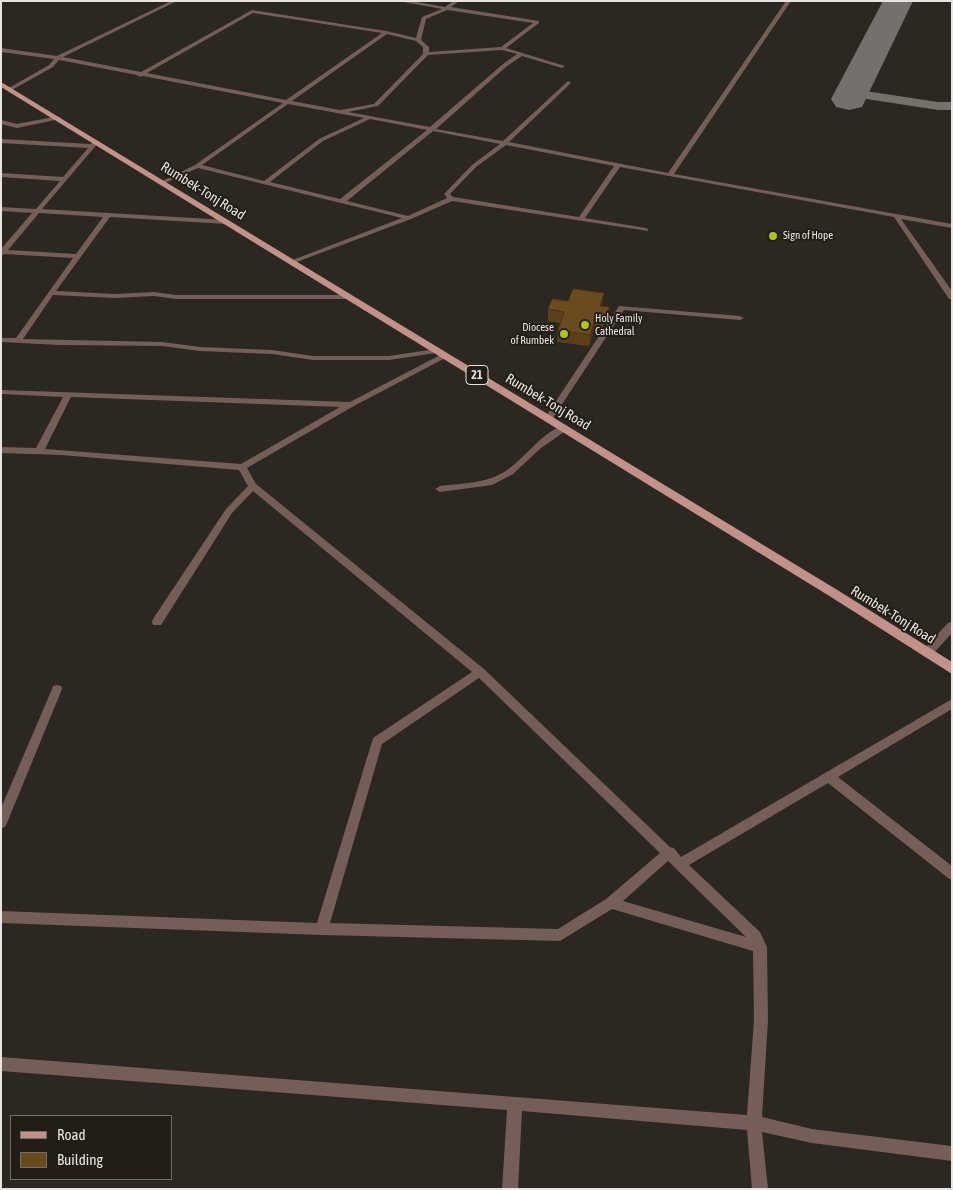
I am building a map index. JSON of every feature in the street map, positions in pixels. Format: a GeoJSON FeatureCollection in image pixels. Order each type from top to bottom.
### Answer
{"type":"FeatureCollection","features":[{"type":"Feature","properties":{"kind":"main road","name":"Rumbek-Tonj Road"},"geometry":{"type":"LineString","coordinates":[[5,87],[58,118],[94,144],[163,182],[548,418],[952,669]]}},
{"type":"Feature","properties":{"kind":"street"},"geometry":{"type":"LineString","coordinates":[[5,87],[51,66],[58,58],[175,1]]}},
{"type":"Feature","properties":{"kind":"street"},"geometry":{"type":"LineString","coordinates":[[400,1],[537,22],[502,48]]}},
{"type":"Feature","properties":{"kind":"street"},"geometry":{"type":"LineString","coordinates":[[418,40],[424,18],[447,8],[457,1]]}},
{"type":"Feature","properties":{"kind":"street"},"geometry":{"type":"LineString","coordinates":[[670,175],[789,1]]}},
{"type":"Feature","properties":{"kind":"street"},"geometry":{"type":"LineString","coordinates":[[140,75],[252,11],[386,32],[418,40],[426,47],[426,54],[376,105],[337,112]]}},
{"type":"Feature","properties":{"kind":"street"},"geometry":{"type":"LineString","coordinates":[[163,182],[197,166],[386,32]]}},
{"type":"Feature","properties":{"kind":"street"},"geometry":{"type":"LineString","coordinates":[[426,54],[502,48],[562,66]]}},
{"type":"Feature","properties":{"kind":"street"},"geometry":{"type":"LineString","coordinates":[[1,50],[58,58],[504,144],[952,226]]}},
{"type":"Feature","properties":{"kind":"street"},"geometry":{"type":"LineString","coordinates":[[342,202],[431,130],[466,97],[522,53]]}},
{"type":"Feature","properties":{"kind":"street"},"geometry":{"type":"LineString","coordinates":[[451,199],[447,194],[474,166],[504,144],[568,83]]}},
{"type":"Feature","properties":{"kind":"street"},"geometry":{"type":"LineString","coordinates":[[376,105],[381,120]]}},
{"type":"Feature","properties":{"kind":"street"},"geometry":{"type":"LineString","coordinates":[[1,122],[17,126],[58,118]]}},
{"type":"Feature","properties":{"kind":"street"},"geometry":{"type":"LineString","coordinates":[[266,183],[321,140],[369,118]]}},
{"type":"Feature","properties":{"kind":"street"},"geometry":{"type":"LineString","coordinates":[[1,141],[94,144]]}},
{"type":"Feature","properties":{"kind":"street"},"geometry":{"type":"LineString","coordinates":[[2,253],[94,144]]}},
{"type":"Feature","properties":{"kind":"street"},"geometry":{"type":"LineString","coordinates":[[581,219],[618,165]]}},
{"type":"Feature","properties":{"kind":"street"},"geometry":{"type":"LineString","coordinates":[[197,166],[409,218]]}},
{"type":"Feature","properties":{"kind":"street"},"geometry":{"type":"LineString","coordinates":[[1,175],[64,179]]}},
{"type":"Feature","properties":{"kind":"street"},"geometry":{"type":"LineString","coordinates":[[292,262],[409,218],[451,199],[646,230]]}},
{"type":"Feature","properties":{"kind":"street"},"geometry":{"type":"LineString","coordinates":[[1,209],[226,222]]}},
{"type":"Feature","properties":{"kind":"street"},"geometry":{"type":"LineString","coordinates":[[18,341],[108,215]]}},
{"type":"Feature","properties":{"kind":"street"},"geometry":{"type":"LineString","coordinates":[[896,216],[952,297]]}},
{"type":"Feature","properties":{"kind":"street"},"geometry":{"type":"LineString","coordinates":[[2,253],[78,256]]}},
{"type":"Feature","properties":{"kind":"street"},"geometry":{"type":"LineString","coordinates":[[51,293],[115,296],[154,294],[176,297],[350,297]]}},
{"type":"Feature","properties":{"kind":"street"},"geometry":{"type":"LineString","coordinates":[[548,418],[622,308],[740,318]]}},
{"type":"Feature","properties":{"kind":"street"},"geometry":{"type":"LineString","coordinates":[[1,340],[162,344],[208,349],[272,352],[313,358],[389,358],[441,353]]}},
{"type":"Feature","properties":{"kind":"street"},"geometry":{"type":"LineString","coordinates":[[1,450],[39,451],[242,467],[441,353]]}},
{"type":"Feature","properties":{"kind":"street"},"geometry":{"type":"LineString","coordinates":[[1,392],[351,405]]}},
{"type":"Feature","properties":{"kind":"street"},"geometry":{"type":"LineString","coordinates":[[39,451],[68,395]]}},
{"type":"Feature","properties":{"kind":"street"},"geometry":{"type":"LineString","coordinates":[[440,489],[489,483],[510,472],[538,446],[564,428]]}},
{"type":"Feature","properties":{"kind":"street"},"geometry":{"type":"LineString","coordinates":[[242,467],[252,486],[480,672],[670,852],[755,936],[760,947],[760,1020],[754,1123],[760,1189]]}},
{"type":"Feature","properties":{"kind":"street"},"geometry":{"type":"LineString","coordinates":[[157,622],[229,511],[252,486]]}},
{"type":"Feature","properties":{"kind":"street"},"geometry":{"type":"LineString","coordinates":[[927,653],[952,626]]}},
{"type":"Feature","properties":{"kind":"street"},"geometry":{"type":"LineString","coordinates":[[322,929],[376,741],[480,672]]}},
{"type":"Feature","properties":{"kind":"street"},"geometry":{"type":"LineString","coordinates":[[1,823],[57,689]]}},
{"type":"Feature","properties":{"kind":"street"},"geometry":{"type":"LineString","coordinates":[[681,863],[952,703]]}},
{"type":"Feature","properties":{"kind":"street"},"geometry":{"type":"LineString","coordinates":[[829,777],[952,874]]}},
{"type":"Feature","properties":{"kind":"street"},"geometry":{"type":"LineString","coordinates":[[1,917],[322,929],[560,935],[611,903],[670,852]]}},
{"type":"Feature","properties":{"kind":"street"},"geometry":{"type":"LineString","coordinates":[[611,903],[760,947]]}},
{"type":"Feature","properties":{"kind":"street"},"geometry":{"type":"LineString","coordinates":[[1,1064],[754,1123],[812,1136],[952,1154]]}},
{"type":"Feature","properties":{"kind":"street"},"geometry":{"type":"LineString","coordinates":[[510,1189],[515,1103]]}},
{"type":"Feature","properties":{"kind":"building"},"geometry":{"type":"Polygon","coordinates":[[[573,289],[604,293],[600,306],[610,307],[603,317],[596,316],[590,335],[558,330],[564,312],[548,309],[552,299],[568,301],[573,289]]]}},
{"type":"Feature","properties":{"kind":"taxiway"},"geometry":{"type":"LineString","coordinates":[[852,93],[938,106],[952,106]]}},
{"type":"Feature","properties":{"kind":"runway"},"geometry":{"type":"LineString","coordinates":[[849,99],[898,1]]}},
{"type":"Feature","properties":{"kind":"place","name":"Sign of Hope"},"geometry":{"type":"Point","coordinates":[773,236]}},
{"type":"Feature","properties":{"kind":"place","name":"Holy Family Cathedral"},"geometry":{"type":"Point","coordinates":[585,325]}},
{"type":"Feature","properties":{"kind":"place","name":"Diocese of Rumbek"},"geometry":{"type":"Point","coordinates":[564,334]}}]}
